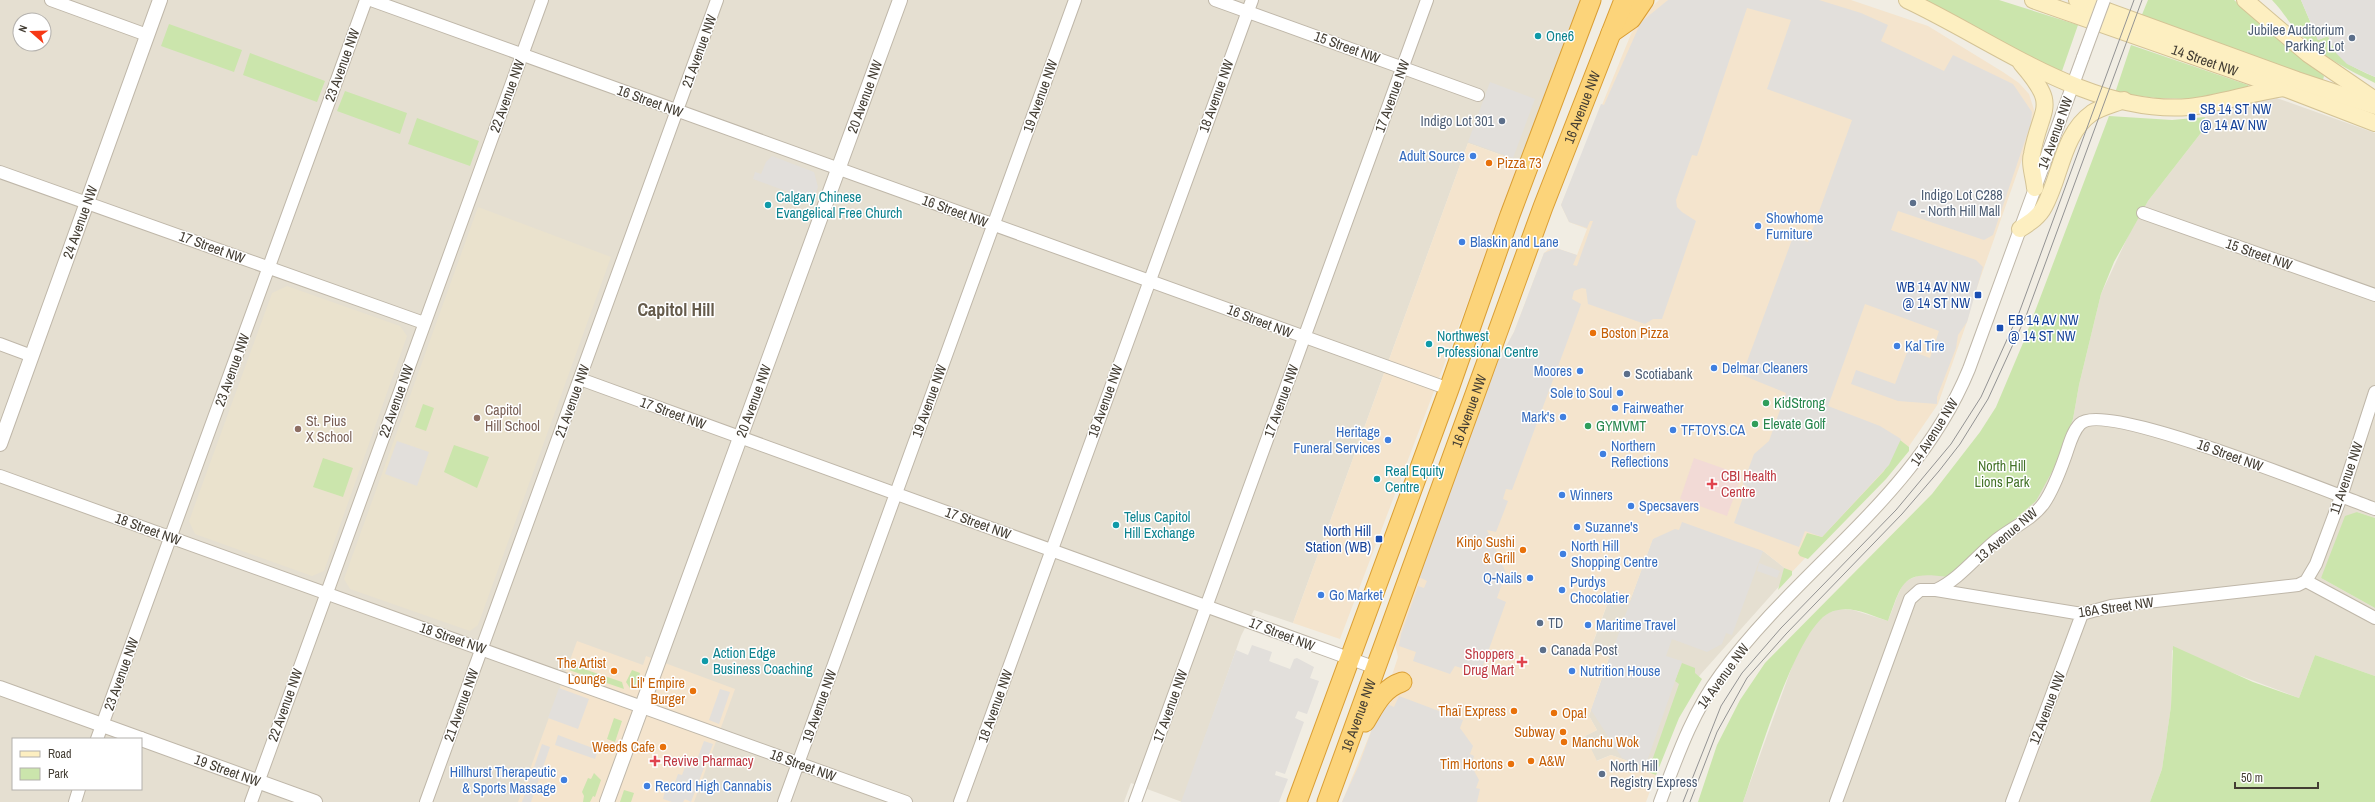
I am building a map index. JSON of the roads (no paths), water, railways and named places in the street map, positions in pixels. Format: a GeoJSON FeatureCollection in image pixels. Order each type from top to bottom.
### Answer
{"type":"FeatureCollection","features":[{"type":"Feature","properties":{"kind":"highway","name":"16 Avenue NW"},"geometry":{"type":"LineString","coordinates":[[1297,802],[1449,389],[1510,215],[1591,0]]}},
{"type":"Feature","properties":{"kind":"highway","name":"16 Avenue NW"},"geometry":{"type":"LineString","coordinates":[[1327,802],[1543,207],[1624,0]]}},
{"type":"Feature","properties":{"kind":"highway"},"geometry":{"type":"LineString","coordinates":[[1611,33],[1631,19],[1644,0]]}},
{"type":"Feature","properties":{"kind":"highway"},"geometry":{"type":"LineString","coordinates":[[1348,745],[1360,732],[1377,701],[1387,689],[1402,682]]}},
{"type":"Feature","properties":{"kind":"main road"},"geometry":{"type":"LineString","coordinates":[[1907,0],[1941,16],[2018,61],[2073,84],[2124,100],[2168,107],[2190,107],[2256,92],[2284,88]]}},
{"type":"Feature","properties":{"kind":"main road","name":"14 Street NW"},"geometry":{"type":"LineString","coordinates":[[2033,0],[2284,88],[2375,123]]}},
{"type":"Feature","properties":{"kind":"main road","name":"14 Street NW"},"geometry":{"type":"LineString","coordinates":[[2077,0],[2297,80],[2375,106]]}},
{"type":"Feature","properties":{"kind":"main road"},"geometry":{"type":"LineString","coordinates":[[2249,2],[2308,54],[2375,100]]}},
{"type":"Feature","properties":{"kind":"main road"},"geometry":{"type":"LineString","coordinates":[[2018,61],[2040,86],[2045,107],[2031,155],[2035,188]]}},
{"type":"Feature","properties":{"kind":"main road"},"geometry":{"type":"LineString","coordinates":[[2020,229],[2032,221],[2044,208],[2069,143],[2082,122],[2093,113],[2124,100]]}},
{"type":"Feature","properties":{"kind":"street"},"geometry":{"type":"LineString","coordinates":[[51,0],[147,35]]}},
{"type":"Feature","properties":{"kind":"street","name":"24 Avenue NW"},"geometry":{"type":"LineString","coordinates":[[0,444],[160,0]]}},
{"type":"Feature","properties":{"kind":"street","name":"23 Avenue NW"},"geometry":{"type":"LineString","coordinates":[[97,738],[366,0]]}},
{"type":"Feature","properties":{"kind":"street","name":"16 Street NW"},"geometry":{"type":"LineString","coordinates":[[371,0],[994,224],[1304,338],[1449,389]]}},
{"type":"Feature","properties":{"kind":"street","name":"22 Avenue NW"},"geometry":{"type":"LineString","coordinates":[[251,802],[542,0]]}},
{"type":"Feature","properties":{"kind":"street","name":"21 Avenue NW"},"geometry":{"type":"LineString","coordinates":[[426,802],[717,0]]}},
{"type":"Feature","properties":{"kind":"street","name":"20 Avenue NW"},"geometry":{"type":"LineString","coordinates":[[607,802],[900,0]]}},
{"type":"Feature","properties":{"kind":"street","name":"19 Avenue NW"},"geometry":{"type":"LineString","coordinates":[[784,802],[1075,0]]}},
{"type":"Feature","properties":{"kind":"street","name":"15 Street NW"},"geometry":{"type":"LineString","coordinates":[[1215,0],[1478,95]]}},
{"type":"Feature","properties":{"kind":"street","name":"18 Avenue NW"},"geometry":{"type":"LineString","coordinates":[[960,802],[1148,280],[1252,0]]}},
{"type":"Feature","properties":{"kind":"street","name":"17 Avenue NW"},"geometry":{"type":"LineString","coordinates":[[1135,802],[1427,0]]}},
{"type":"Feature","properties":{"kind":"street","name":"14 Avenue NW"},"geometry":{"type":"LineString","coordinates":[[1660,802],[1685,736],[1720,675],[1763,624],[1888,495],[1912,467],[1946,418],[1969,369],[2104,0]]}},
{"type":"Feature","properties":{"kind":"street","name":"17 Street NW"},"geometry":{"type":"LineString","coordinates":[[0,172],[269,267],[424,324]]}},
{"type":"Feature","properties":{"kind":"street","name":"15 Street NW"},"geometry":{"type":"LineString","coordinates":[[2143,213],[2375,294]]}},
{"type":"Feature","properties":{"kind":"street"},"geometry":{"type":"LineString","coordinates":[[0,344],[32,356]]}},
{"type":"Feature","properties":{"kind":"street","name":"17 Street NW"},"geometry":{"type":"LineString","coordinates":[[580,379],[1376,668]]}},
{"type":"Feature","properties":{"kind":"street","name":"11 Avenue NW"},"geometry":{"type":"LineString","coordinates":[[2306,581],[2316,564],[2341,497],[2375,392]]}},
{"type":"Feature","properties":{"kind":"street","name":"16 Street NW"},"geometry":{"type":"LineString","coordinates":[[2081,423],[2092,418],[2174,436],[2219,450],[2375,510]]}},
{"type":"Feature","properties":{"kind":"street","name":"13 Avenue NW"},"geometry":{"type":"LineString","coordinates":[[1936,590],[1951,583],[1994,542],[2044,503],[2062,465],[2074,433],[2081,423]]}},
{"type":"Feature","properties":{"kind":"street","name":"18 Street NW"},"geometry":{"type":"LineString","coordinates":[[0,476],[482,648],[906,802]]}},
{"type":"Feature","properties":{"kind":"street"},"geometry":{"type":"LineString","coordinates":[[2306,581],[2375,618]]}},
{"type":"Feature","properties":{"kind":"street","name":"16A Street NW"},"geometry":{"type":"LineString","coordinates":[[1836,802],[1910,599],[1920,590],[1936,590],[2082,614],[2111,606],[2288,587],[2306,581]]}},
{"type":"Feature","properties":{"kind":"street","name":"12 Avenue NW"},"geometry":{"type":"LineString","coordinates":[[2012,802],[2082,614]]}},
{"type":"Feature","properties":{"kind":"street","name":"19 Street NW"},"geometry":{"type":"LineString","coordinates":[[0,688],[138,738]]}},
{"type":"Feature","properties":{"kind":"street","name":"19 Street NW"},"geometry":{"type":"LineString","coordinates":[[142,739],[315,802]]}},
{"type":"Feature","properties":{"kind":"street"},"geometry":{"type":"LineString","coordinates":[[75,802],[80,790]]}},
{"type":"Feature","properties":{"kind":"tram line"},"geometry":{"type":"LineString","coordinates":[[1683,802],[1721,706],[1742,673],[1781,628],[1896,510],[1951,444],[1981,397],[2019,313],[2134,0]]}},
{"type":"Feature","properties":{"kind":"tram line"},"geometry":{"type":"LineString","coordinates":[[1690,802],[1717,732],[1747,678],[1786,634],[1902,514],[1960,444],[1988,399],[2026,316],[2142,0]]}},
{"type":"Feature","properties":{"kind":"place","name":"One6"},"geometry":{"type":"Point","coordinates":[1538,36]}},
{"type":"Feature","properties":{"kind":"place","name":"Jubilee Auditorium Parking Lot"},"geometry":{"type":"Point","coordinates":[2352,38]}},
{"type":"Feature","properties":{"kind":"place","name":"SB 14 ST NW @ 14 AV NW"},"geometry":{"type":"Point","coordinates":[2192,117]}},
{"type":"Feature","properties":{"kind":"place","name":"Indigo Lot 301"},"geometry":{"type":"Point","coordinates":[1502,121]}},
{"type":"Feature","properties":{"kind":"place","name":"Adult Source"},"geometry":{"type":"Point","coordinates":[1473,156]}},
{"type":"Feature","properties":{"kind":"place","name":"Pizza 73"},"geometry":{"type":"Point","coordinates":[1489,163]}},
{"type":"Feature","properties":{"kind":"place","name":"Indigo Lot C288 - North Hill Mall"},"geometry":{"type":"Point","coordinates":[1913,203]}},
{"type":"Feature","properties":{"kind":"place","name":"Calgary Chinese Evangelical Free Church"},"geometry":{"type":"Point","coordinates":[768,205]}},
{"type":"Feature","properties":{"kind":"place","name":"Showhome Furniture"},"geometry":{"type":"Point","coordinates":[1758,226]}},
{"type":"Feature","properties":{"kind":"place","name":"Blaskin and Lane"},"geometry":{"type":"Point","coordinates":[1462,242]}},
{"type":"Feature","properties":{"kind":"place","name":"WB 14 AV NW @ 14 ST NW"},"geometry":{"type":"Point","coordinates":[1978,295]}},
{"type":"Feature","properties":{"kind":"place","name":"EB 14 AV NW @ 14 ST NW"},"geometry":{"type":"Point","coordinates":[2000,328]}},
{"type":"Feature","properties":{"kind":"place","name":"Boston Pizza"},"geometry":{"type":"Point","coordinates":[1593,333]}},
{"type":"Feature","properties":{"kind":"place","name":"Northwest Professional Centre"},"geometry":{"type":"Point","coordinates":[1429,344]}},
{"type":"Feature","properties":{"kind":"place","name":"Kal Tire"},"geometry":{"type":"Point","coordinates":[1897,346]}},
{"type":"Feature","properties":{"kind":"place","name":"Delmar Cleaners"},"geometry":{"type":"Point","coordinates":[1714,368]}},
{"type":"Feature","properties":{"kind":"place","name":"Moores"},"geometry":{"type":"Point","coordinates":[1580,371]}},
{"type":"Feature","properties":{"kind":"place","name":"Scotiabank"},"geometry":{"type":"Point","coordinates":[1627,374]}},
{"type":"Feature","properties":{"kind":"place","name":"Sole to Soul"},"geometry":{"type":"Point","coordinates":[1620,393]}},
{"type":"Feature","properties":{"kind":"place","name":"KidStrong"},"geometry":{"type":"Point","coordinates":[1766,403]}},
{"type":"Feature","properties":{"kind":"place","name":"Fairweather"},"geometry":{"type":"Point","coordinates":[1615,408]}},
{"type":"Feature","properties":{"kind":"place","name":"Mark's"},"geometry":{"type":"Point","coordinates":[1563,417]}},
{"type":"Feature","properties":{"kind":"place","name":"Capitol Hill School"},"geometry":{"type":"Point","coordinates":[477,418]}},
{"type":"Feature","properties":{"kind":"place","name":"Elevate Golf"},"geometry":{"type":"Point","coordinates":[1755,424]}},
{"type":"Feature","properties":{"kind":"place","name":"GYMVMT"},"geometry":{"type":"Point","coordinates":[1588,426]}},
{"type":"Feature","properties":{"kind":"place","name":"St. Pius X School"},"geometry":{"type":"Point","coordinates":[298,429]}},
{"type":"Feature","properties":{"kind":"place","name":"TFTOYS.CA"},"geometry":{"type":"Point","coordinates":[1673,430]}},
{"type":"Feature","properties":{"kind":"place","name":"Heritage Funeral Services"},"geometry":{"type":"Point","coordinates":[1388,440]}},
{"type":"Feature","properties":{"kind":"place","name":"Northern Reflections"},"geometry":{"type":"Point","coordinates":[1603,454]}},
{"type":"Feature","properties":{"kind":"place","name":"Real Equity Centre"},"geometry":{"type":"Point","coordinates":[1377,479]}},
{"type":"Feature","properties":{"kind":"place","name":"CBI Health Centre"},"geometry":{"type":"Point","coordinates":[1712,484]}},
{"type":"Feature","properties":{"kind":"place","name":"Winners"},"geometry":{"type":"Point","coordinates":[1562,495]}},
{"type":"Feature","properties":{"kind":"place","name":"Specsavers"},"geometry":{"type":"Point","coordinates":[1631,506]}},
{"type":"Feature","properties":{"kind":"place","name":"Telus Capitol Hill Exchange"},"geometry":{"type":"Point","coordinates":[1116,525]}},
{"type":"Feature","properties":{"kind":"place","name":"Suzanne's"},"geometry":{"type":"Point","coordinates":[1577,527]}},
{"type":"Feature","properties":{"kind":"place","name":"North Hill Station (WB)"},"geometry":{"type":"Point","coordinates":[1379,539]}},
{"type":"Feature","properties":{"kind":"place","name":"Kinjo Sushi & Grill"},"geometry":{"type":"Point","coordinates":[1523,550]}},
{"type":"Feature","properties":{"kind":"place","name":"North Hill Shopping Centre"},"geometry":{"type":"Point","coordinates":[1563,554]}},
{"type":"Feature","properties":{"kind":"place","name":"Q-Nails"},"geometry":{"type":"Point","coordinates":[1530,578]}},
{"type":"Feature","properties":{"kind":"place","name":"Purdys Chocolatier"},"geometry":{"type":"Point","coordinates":[1562,590]}},
{"type":"Feature","properties":{"kind":"place","name":"Go Market"},"geometry":{"type":"Point","coordinates":[1321,595]}},
{"type":"Feature","properties":{"kind":"place","name":"TD"},"geometry":{"type":"Point","coordinates":[1540,623]}},
{"type":"Feature","properties":{"kind":"place","name":"Maritime Travel"},"geometry":{"type":"Point","coordinates":[1588,625]}},
{"type":"Feature","properties":{"kind":"place","name":"Canada Post"},"geometry":{"type":"Point","coordinates":[1543,650]}},
{"type":"Feature","properties":{"kind":"place","name":"Action Edge Business Coaching"},"geometry":{"type":"Point","coordinates":[705,661]}},
{"type":"Feature","properties":{"kind":"place","name":"Shoppers Drug Mart"},"geometry":{"type":"Point","coordinates":[1522,662]}},
{"type":"Feature","properties":{"kind":"place","name":"The Artist Lounge"},"geometry":{"type":"Point","coordinates":[614,671]}},
{"type":"Feature","properties":{"kind":"place","name":"Nutrition House"},"geometry":{"type":"Point","coordinates":[1572,671]}},
{"type":"Feature","properties":{"kind":"place","name":"Lil' Empire Burger"},"geometry":{"type":"Point","coordinates":[693,691]}},
{"type":"Feature","properties":{"kind":"place","name":"Thaï Express"},"geometry":{"type":"Point","coordinates":[1514,711]}},
{"type":"Feature","properties":{"kind":"place","name":"Opa!"},"geometry":{"type":"Point","coordinates":[1554,713]}},
{"type":"Feature","properties":{"kind":"place","name":"Subway"},"geometry":{"type":"Point","coordinates":[1563,732]}},
{"type":"Feature","properties":{"kind":"place","name":"Manchu Wok"},"geometry":{"type":"Point","coordinates":[1564,742]}},
{"type":"Feature","properties":{"kind":"place","name":"Weeds Cafe"},"geometry":{"type":"Point","coordinates":[663,747]}},
{"type":"Feature","properties":{"kind":"place","name":"Revive Pharmacy"},"geometry":{"type":"Point","coordinates":[655,761]}},
{"type":"Feature","properties":{"kind":"place","name":"A&W"},"geometry":{"type":"Point","coordinates":[1531,761]}},
{"type":"Feature","properties":{"kind":"place","name":"Tim Hortons"},"geometry":{"type":"Point","coordinates":[1511,764]}},
{"type":"Feature","properties":{"kind":"place","name":"North Hill Registry Express"},"geometry":{"type":"Point","coordinates":[1602,774]}},
{"type":"Feature","properties":{"kind":"place","name":"Hillhurst Therapeutic & Sports Massage"},"geometry":{"type":"Point","coordinates":[564,780]}},
{"type":"Feature","properties":{"kind":"place","name":"Record High Cannabis"},"geometry":{"type":"Point","coordinates":[647,786]}},
{"type":"Feature","properties":{"kind":"district","name":"Capitol Hill"},"geometry":{"type":"Point","coordinates":[676,310]}},
{"type":"Feature","properties":{"kind":"park label","name":"North Hill Lions Park"},"geometry":{"type":"Point","coordinates":[2002,474]}}]}
